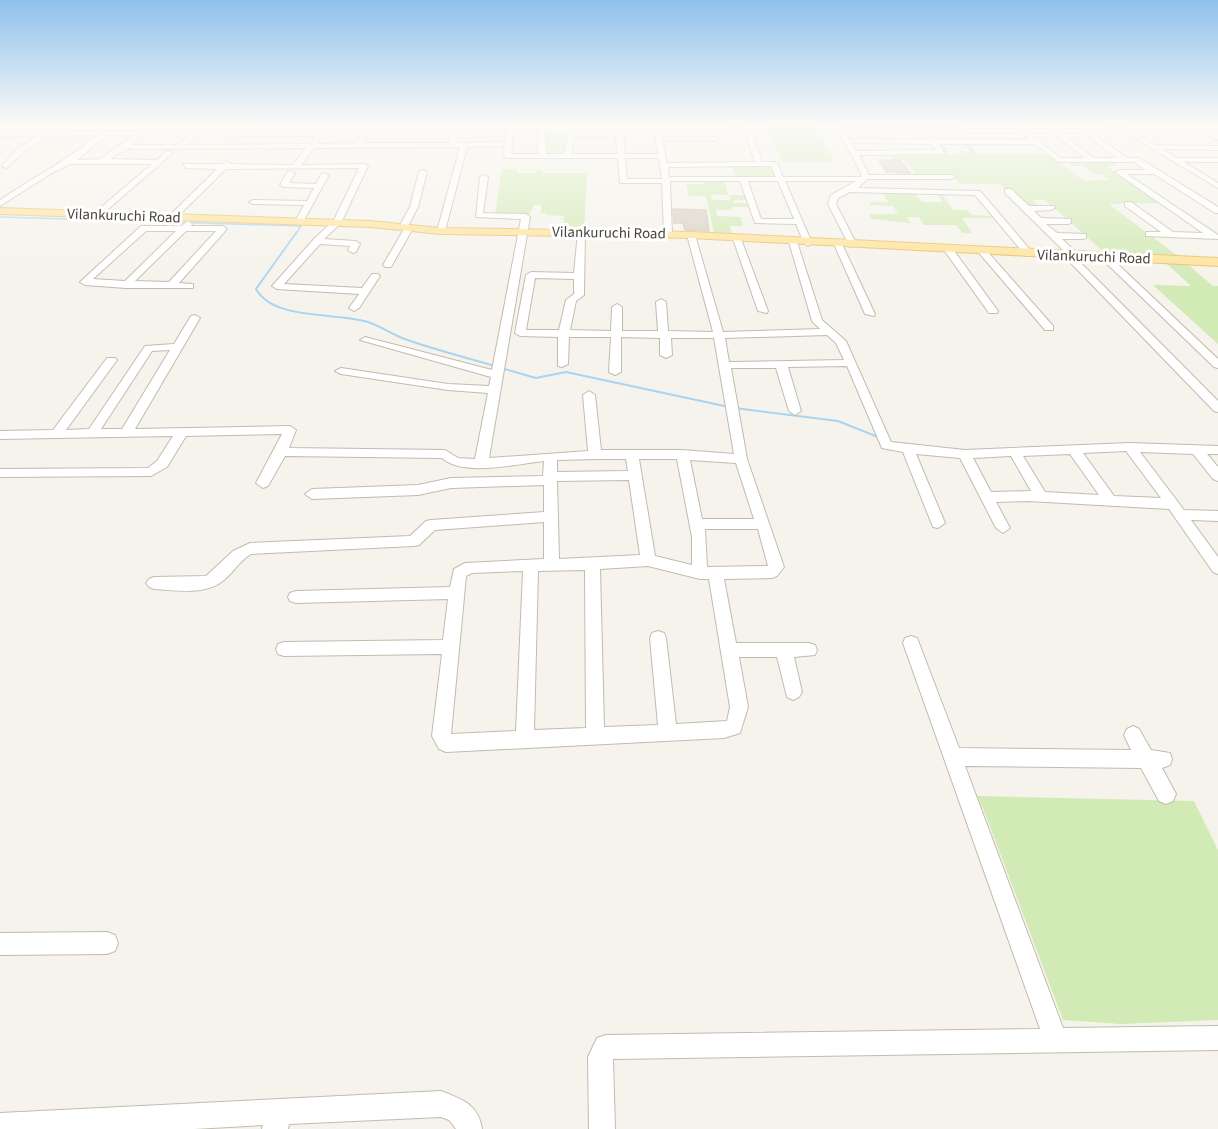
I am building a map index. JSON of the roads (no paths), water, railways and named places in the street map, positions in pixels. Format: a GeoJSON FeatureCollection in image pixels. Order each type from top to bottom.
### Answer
{"type":"FeatureCollection","features":[{"type":"Feature","properties":{"kind":"main road","name":"Vilankuruchi Road"},"geometry":{"type":"LineString","coordinates":[[0,211],[171,218],[188,224],[299,222],[441,231],[668,234],[983,252],[1218,262]]}},
{"type":"Feature","properties":{"kind":"street"},"geometry":{"type":"LineString","coordinates":[[0,204],[39,178]]}},
{"type":"Feature","properties":{"kind":"street"},"geometry":{"type":"LineString","coordinates":[[96,215],[141,178]]}},
{"type":"Feature","properties":{"kind":"street"},"geometry":{"type":"LineString","coordinates":[[171,218],[213,178]]}},
{"type":"Feature","properties":{"kind":"street"},"geometry":{"type":"LineString","coordinates":[[288,178],[284,185],[318,186]]}},
{"type":"Feature","properties":{"kind":"street"},"geometry":{"type":"LineString","coordinates":[[299,222],[323,178]]}},
{"type":"Feature","properties":{"kind":"street"},"geometry":{"type":"LineString","coordinates":[[358,178],[335,223],[277,285],[364,291]]}},
{"type":"Feature","properties":{"kind":"street"},"geometry":{"type":"LineString","coordinates":[[388,265],[414,207],[422,178]]}},
{"type":"Feature","properties":{"kind":"street"},"geometry":{"type":"LineString","coordinates":[[441,231],[455,178]]}},
{"type":"Feature","properties":{"kind":"street"},"geometry":{"type":"LineString","coordinates":[[481,464],[526,217],[479,215],[484,178]]}},
{"type":"Feature","properties":{"kind":"street"},"geometry":{"type":"LineString","coordinates":[[620,190],[623,178]]}},
{"type":"Feature","properties":{"kind":"street"},"geometry":{"type":"LineString","coordinates":[[782,178],[807,243]]}},
{"type":"Feature","properties":{"kind":"street"},"geometry":{"type":"LineString","coordinates":[[853,245],[832,204],[834,197],[849,190],[863,178]]}},
{"type":"Feature","properties":{"kind":"street"},"geometry":{"type":"LineString","coordinates":[[623,181],[891,178]]}},
{"type":"Feature","properties":{"kind":"street"},"geometry":{"type":"LineString","coordinates":[[1127,178],[1216,237]]}},
{"type":"Feature","properties":{"kind":"street"},"geometry":{"type":"LineString","coordinates":[[1164,178],[1218,211]]}},
{"type":"Feature","properties":{"kind":"street"},"geometry":{"type":"LineString","coordinates":[[743,179],[758,222],[798,222]]}},
{"type":"Feature","properties":{"kind":"street"},"geometry":{"type":"LineString","coordinates":[[666,180],[668,234]]}},
{"type":"Feature","properties":{"kind":"street"},"geometry":{"type":"LineString","coordinates":[[970,185],[1029,254]]}},
{"type":"Feature","properties":{"kind":"street"},"geometry":{"type":"LineString","coordinates":[[849,190],[977,193]]}},
{"type":"Feature","properties":{"kind":"street"},"geometry":{"type":"LineString","coordinates":[[1008,191],[1056,236],[1072,256],[1218,408]]}},
{"type":"Feature","properties":{"kind":"street"},"geometry":{"type":"LineString","coordinates":[[656,192],[666,192]]}},
{"type":"Feature","properties":{"kind":"street"},"geometry":{"type":"LineString","coordinates":[[1197,198],[1218,198]]}},
{"type":"Feature","properties":{"kind":"street"},"geometry":{"type":"LineString","coordinates":[[253,202],[309,203]]}},
{"type":"Feature","properties":{"kind":"street"},"geometry":{"type":"LineString","coordinates":[[1128,204],[1171,235]]}},
{"type":"Feature","properties":{"kind":"street"},"geometry":{"type":"LineString","coordinates":[[1026,209],[1050,208]]}},
{"type":"Feature","properties":{"kind":"street"},"geometry":{"type":"LineString","coordinates":[[1040,221],[1068,221]]}},
{"type":"Feature","properties":{"kind":"street"},"geometry":{"type":"LineString","coordinates":[[126,285],[188,224]]}},
{"type":"Feature","properties":{"kind":"street"},"geometry":{"type":"LineString","coordinates":[[172,285],[223,229],[188,224],[144,228],[85,282],[190,286]]}},
{"type":"Feature","properties":{"kind":"street"},"geometry":{"type":"LineString","coordinates":[[562,363],[564,333],[571,300],[579,295],[582,232]]}},
{"type":"Feature","properties":{"kind":"street"},"geometry":{"type":"LineString","coordinates":[[1149,234],[1216,237]]}},
{"type":"Feature","properties":{"kind":"street"},"geometry":{"type":"LineString","coordinates":[[682,454],[696,524],[708,573],[728,650],[739,707],[734,726],[724,730],[438,743],[441,736],[459,573],[465,569],[648,560],[708,573],[772,572],[776,567],[741,459],[719,335],[691,235]]}},
{"type":"Feature","properties":{"kind":"street"},"geometry":{"type":"LineString","coordinates":[[1056,236],[1083,236]]}},
{"type":"Feature","properties":{"kind":"street"},"geometry":{"type":"LineString","coordinates":[[737,239],[763,311]]}},
{"type":"Feature","properties":{"kind":"street"},"geometry":{"type":"LineString","coordinates":[[317,241],[356,244],[353,250]]}},
{"type":"Feature","properties":{"kind":"street"},"geometry":{"type":"LineString","coordinates":[[794,242],[817,321],[841,341],[886,445],[965,454],[1130,447],[1218,450]]}},
{"type":"Feature","properties":{"kind":"street"},"geometry":{"type":"LineString","coordinates":[[838,244],[870,314]]}},
{"type":"Feature","properties":{"kind":"street"},"geometry":{"type":"LineString","coordinates":[[949,250],[993,311]]}},
{"type":"Feature","properties":{"kind":"street"},"geometry":{"type":"LineString","coordinates":[[983,252],[1049,328]]}},
{"type":"Feature","properties":{"kind":"street"},"geometry":{"type":"LineString","coordinates":[[1105,257],[1218,365]]}},
{"type":"Feature","properties":{"kind":"street"},"geometry":{"type":"LineString","coordinates":[[579,276],[531,275],[520,333],[719,335],[830,332]]}},
{"type":"Feature","properties":{"kind":"street"},"geometry":{"type":"LineString","coordinates":[[354,308],[375,276]]}},
{"type":"Feature","properties":{"kind":"street"},"geometry":{"type":"LineString","coordinates":[[661,302],[666,355]]}},
{"type":"Feature","properties":{"kind":"street"},"geometry":{"type":"LineString","coordinates":[[615,372],[617,307]]}},
{"type":"Feature","properties":{"kind":"street"},"geometry":{"type":"LineString","coordinates":[[126,433],[195,318]]}},
{"type":"Feature","properties":{"kind":"street"},"geometry":{"type":"LineString","coordinates":[[364,340],[499,370]]}},
{"type":"Feature","properties":{"kind":"street"},"geometry":{"type":"LineString","coordinates":[[92,434],[149,348],[176,347]]}},
{"type":"Feature","properties":{"kind":"street"},"geometry":{"type":"LineString","coordinates":[[57,434],[111,360]]}},
{"type":"Feature","properties":{"kind":"street"},"geometry":{"type":"LineString","coordinates":[[725,365],[851,363]]}},
{"type":"Feature","properties":{"kind":"street"},"geometry":{"type":"LineString","coordinates":[[781,364],[795,411]]}},
{"type":"Feature","properties":{"kind":"street"},"geometry":{"type":"LineString","coordinates":[[341,371],[448,387],[495,390]]}},
{"type":"Feature","properties":{"kind":"street"},"geometry":{"type":"LineString","coordinates":[[589,394],[595,455]]}},
{"type":"Feature","properties":{"kind":"street"},"geometry":{"type":"LineString","coordinates":[[0,435],[290,430],[281,452],[263,483]]}},
{"type":"Feature","properties":{"kind":"street"},"geometry":{"type":"LineString","coordinates":[[0,473],[151,471],[162,464],[182,432]]}},
{"type":"Feature","properties":{"kind":"street"},"geometry":{"type":"LineString","coordinates":[[1130,447],[1218,568]]}},
{"type":"Feature","properties":{"kind":"street"},"geometry":{"type":"LineString","coordinates":[[908,449],[938,523]]}},
{"type":"Feature","properties":{"kind":"street"},"geometry":{"type":"LineString","coordinates":[[1073,449],[1110,501]]}},
{"type":"Feature","properties":{"kind":"street"},"geometry":{"type":"LineString","coordinates":[[1197,450],[1218,476]]}},
{"type":"Feature","properties":{"kind":"street"},"geometry":{"type":"LineString","coordinates":[[1014,451],[1041,497]]}},
{"type":"Feature","properties":{"kind":"street"},"geometry":{"type":"LineString","coordinates":[[281,452],[445,454],[454,462],[481,464],[550,456],[632,453],[741,459]]}},
{"type":"Feature","properties":{"kind":"street"},"geometry":{"type":"LineString","coordinates":[[632,453],[648,560]]}},
{"type":"Feature","properties":{"kind":"street"},"geometry":{"type":"LineString","coordinates":[[965,454],[1003,528]]}},
{"type":"Feature","properties":{"kind":"street"},"geometry":{"type":"LineString","coordinates":[[550,456],[552,566]]}},
{"type":"Feature","properties":{"kind":"street"},"geometry":{"type":"LineString","coordinates":[[312,494],[418,490],[451,483],[635,475]]}},
{"type":"Feature","properties":{"kind":"street"},"geometry":{"type":"LineString","coordinates":[[987,497],[1110,501],[1218,516]]}},
{"type":"Feature","properties":{"kind":"street"},"geometry":{"type":"LineString","coordinates":[[154,583],[211,581],[238,554],[250,549],[414,541],[431,525],[550,517]]}},
{"type":"Feature","properties":{"kind":"street"},"geometry":{"type":"LineString","coordinates":[[696,524],[763,524]]}},
{"type":"Feature","properties":{"kind":"street"},"geometry":{"type":"LineString","coordinates":[[592,564],[595,736]]}},
{"type":"Feature","properties":{"kind":"street"},"geometry":{"type":"LineString","coordinates":[[525,740],[531,566]]}},
{"type":"Feature","properties":{"kind":"street"},"geometry":{"type":"LineString","coordinates":[[296,597],[457,593]]}},
{"type":"Feature","properties":{"kind":"street"},"geometry":{"type":"LineString","coordinates":[[658,638],[668,732]]}},
{"type":"Feature","properties":{"kind":"street"},"geometry":{"type":"LineString","coordinates":[[911,644],[1056,1041]]}},
{"type":"Feature","properties":{"kind":"street"},"geometry":{"type":"LineString","coordinates":[[284,649],[450,647]]}},
{"type":"Feature","properties":{"kind":"street"},"geometry":{"type":"LineString","coordinates":[[728,650],[808,650]]}},
{"type":"Feature","properties":{"kind":"street"},"geometry":{"type":"LineString","coordinates":[[784,650],[793,692]]}},
{"type":"Feature","properties":{"kind":"street"},"geometry":{"type":"LineString","coordinates":[[1133,735],[1154,759],[1166,794]]}},
{"type":"Feature","properties":{"kind":"street"},"geometry":{"type":"LineString","coordinates":[[953,757],[1154,759]]}},
{"type":"Feature","properties":{"kind":"street"},"geometry":{"type":"LineString","coordinates":[[0,944],[107,943]]}},
{"type":"Feature","properties":{"kind":"street"},"geometry":{"type":"LineString","coordinates":[[602,1129],[600,1057],[606,1047],[1218,1038]]}},
{"type":"Feature","properties":{"kind":"street"},"geometry":{"type":"LineString","coordinates":[[0,1126],[277,1121],[441,1104],[457,1110],[468,1120],[469,1129]]}},
{"type":"Feature","properties":{"kind":"waterway"},"geometry":{"type":"LineString","coordinates":[[0,217],[301,226],[295,235]]}},
{"type":"Feature","properties":{"kind":"waterway"},"geometry":{"type":"LineString","coordinates":[[296,233],[256,289],[265,299],[291,311],[368,322],[413,342],[495,366]]}},
{"type":"Feature","properties":{"kind":"waterway"},"geometry":{"type":"LineString","coordinates":[[501,368],[536,378],[566,372],[729,407]]}},
{"type":"Feature","properties":{"kind":"waterway"},"geometry":{"type":"LineString","coordinates":[[735,408],[838,421],[878,437]]}}]}
